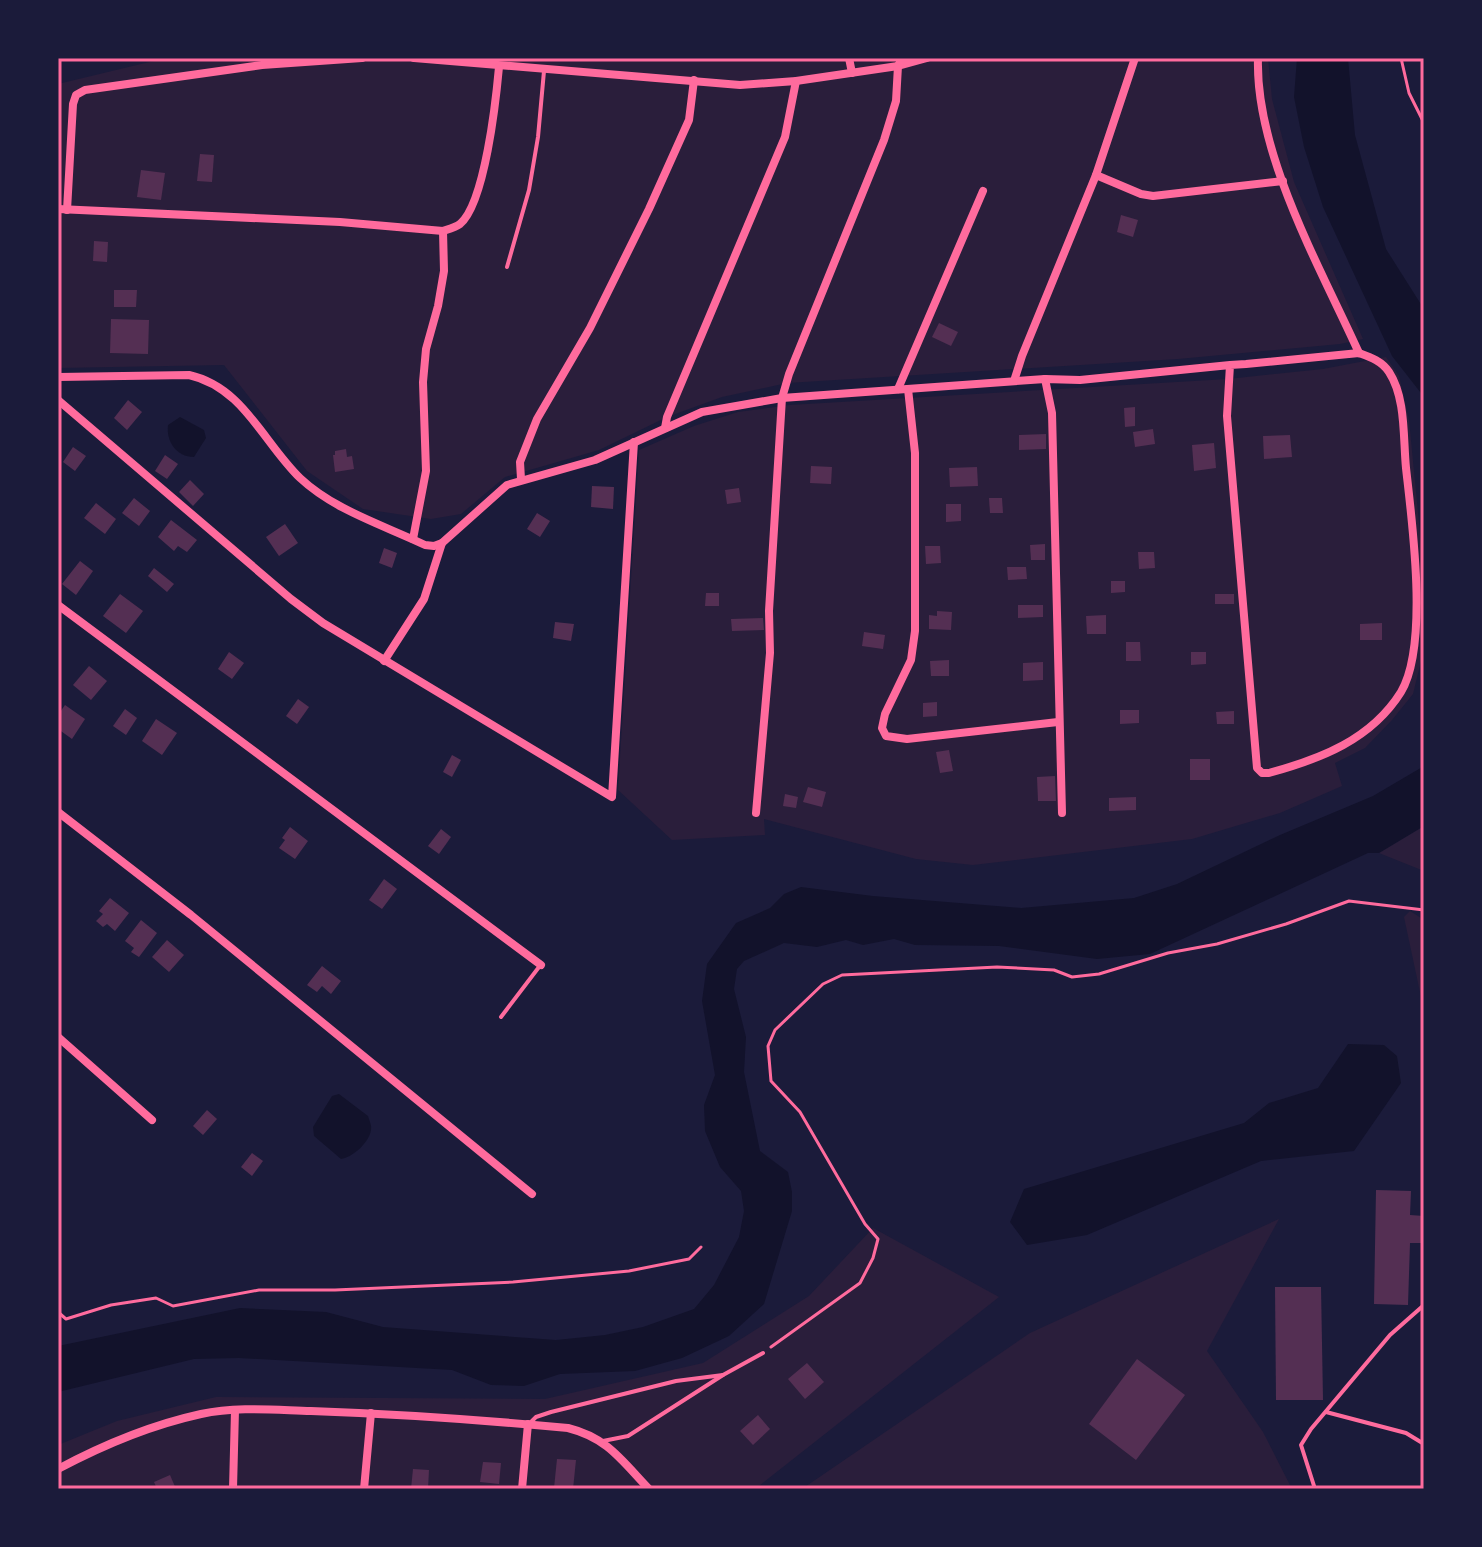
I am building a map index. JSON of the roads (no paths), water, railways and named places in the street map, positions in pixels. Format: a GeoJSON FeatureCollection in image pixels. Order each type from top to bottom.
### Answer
{"type":"FeatureCollection","features":[{"type":"Feature","properties":{"kind":"street"},"geometry":{"type":"LineString","coordinates":[[362,58],[262,65],[85,90],[76,95],[73,104],[63,210],[340,222],[443,231],[459,225],[469,214],[486,159],[499,67]]}},
{"type":"Feature","properties":{"kind":"street"},"geometry":{"type":"LineString","coordinates":[[414,58],[740,85],[852,73],[927,58]]}},
{"type":"Feature","properties":{"kind":"street"},"geometry":{"type":"LineString","coordinates":[[544,68],[546,58]]}},
{"type":"Feature","properties":{"kind":"street"},"geometry":{"type":"LineString","coordinates":[[849,58],[852,73]]}},
{"type":"Feature","properties":{"kind":"street"},"geometry":{"type":"LineString","coordinates":[[1014,381],[1096,175],[1135,58]]}},
{"type":"Feature","properties":{"kind":"street"},"geometry":{"type":"LineString","coordinates":[[1258,58],[1258,91],[1283,181],[1359,353]]}},
{"type":"Feature","properties":{"kind":"street"},"geometry":{"type":"LineString","coordinates":[[756,813],[770,653],[769,611],[782,398],[884,140],[896,101],[900,62]]}},
{"type":"Feature","properties":{"kind":"street"},"geometry":{"type":"LineString","coordinates":[[521,479],[520,462],[537,419],[590,328],[689,120],[694,80]]}},
{"type":"Feature","properties":{"kind":"street"},"geometry":{"type":"LineString","coordinates":[[665,428],[671,406],[785,137],[796,81]]}},
{"type":"Feature","properties":{"kind":"street"},"geometry":{"type":"LineString","coordinates":[[1096,175],[1153,196],[1283,181]]}},
{"type":"Feature","properties":{"kind":"street"},"geometry":{"type":"LineString","coordinates":[[898,389],[983,191]]}},
{"type":"Feature","properties":{"kind":"street"},"geometry":{"type":"LineString","coordinates":[[413,539],[426,471],[423,382],[426,349],[444,271],[443,231]]}},
{"type":"Feature","properties":{"kind":"street"},"geometry":{"type":"LineString","coordinates":[[58,377],[189,375],[207,379],[225,389],[300,478],[336,504],[434,546],[442,543],[507,485],[595,460],[702,412],[782,398],[1045,379],[1080,380],[1230,365],[1359,353],[1375,358],[1388,369],[1400,406],[1416,568],[1412,663],[1401,691],[1379,718],[1352,742],[1313,761],[1269,773],[1262,773],[1257,768],[1227,416],[1230,365]]}},
{"type":"Feature","properties":{"kind":"street"},"geometry":{"type":"LineString","coordinates":[[1045,379],[1052,413],[1062,813]]}},
{"type":"Feature","properties":{"kind":"street"},"geometry":{"type":"LineString","coordinates":[[908,389],[915,453],[915,631],[911,660],[885,714],[882,728],[886,736],[907,739],[1058,722]]}},
{"type":"Feature","properties":{"kind":"street"},"geometry":{"type":"LineString","coordinates":[[58,400],[323,623],[612,797],[634,442]]}},
{"type":"Feature","properties":{"kind":"street"},"geometry":{"type":"LineString","coordinates":[[384,661],[424,599],[442,543]]}},
{"type":"Feature","properties":{"kind":"street"},"geometry":{"type":"LineString","coordinates":[[58,605],[541,965]]}},
{"type":"Feature","properties":{"kind":"street"},"geometry":{"type":"LineString","coordinates":[[58,812],[203,925],[532,1194]]}},
{"type":"Feature","properties":{"kind":"street"},"geometry":{"type":"LineString","coordinates":[[58,1037],[152,1120]]}},
{"type":"Feature","properties":{"kind":"street"},"geometry":{"type":"LineString","coordinates":[[58,1469],[93,1450],[149,1429],[203,1414],[235,1410],[371,1413],[568,1428],[603,1441],[649,1489]]}},
{"type":"Feature","properties":{"kind":"street"},"geometry":{"type":"LineString","coordinates":[[233,1489],[235,1410]]}},
{"type":"Feature","properties":{"kind":"street"},"geometry":{"type":"LineString","coordinates":[[364,1489],[371,1413]]}},
{"type":"Feature","properties":{"kind":"street"},"geometry":{"type":"LineString","coordinates":[[522,1489],[528,1424]]}},
{"type":"Feature","properties":{"kind":"lane"},"geometry":{"type":"LineString","coordinates":[[507,267],[529,190],[538,137],[544,68]]}},
{"type":"Feature","properties":{"kind":"lane"},"geometry":{"type":"LineString","coordinates":[[501,1017],[541,965]]}},
{"type":"Feature","properties":{"kind":"lane"},"geometry":{"type":"LineString","coordinates":[[1315,1489],[1301,1445],[1390,1335],[1424,1305]]}},
{"type":"Feature","properties":{"kind":"lane"},"geometry":{"type":"LineString","coordinates":[[603,1441],[628,1436],[763,1353]]}},
{"type":"Feature","properties":{"kind":"lane"},"geometry":{"type":"LineString","coordinates":[[528,1424],[536,1417],[551,1412],[676,1381],[723,1375]]}},
{"type":"Feature","properties":{"kind":"lane"},"geometry":{"type":"LineString","coordinates":[[1326,1412],[1406,1433],[1424,1444]]}}]}
